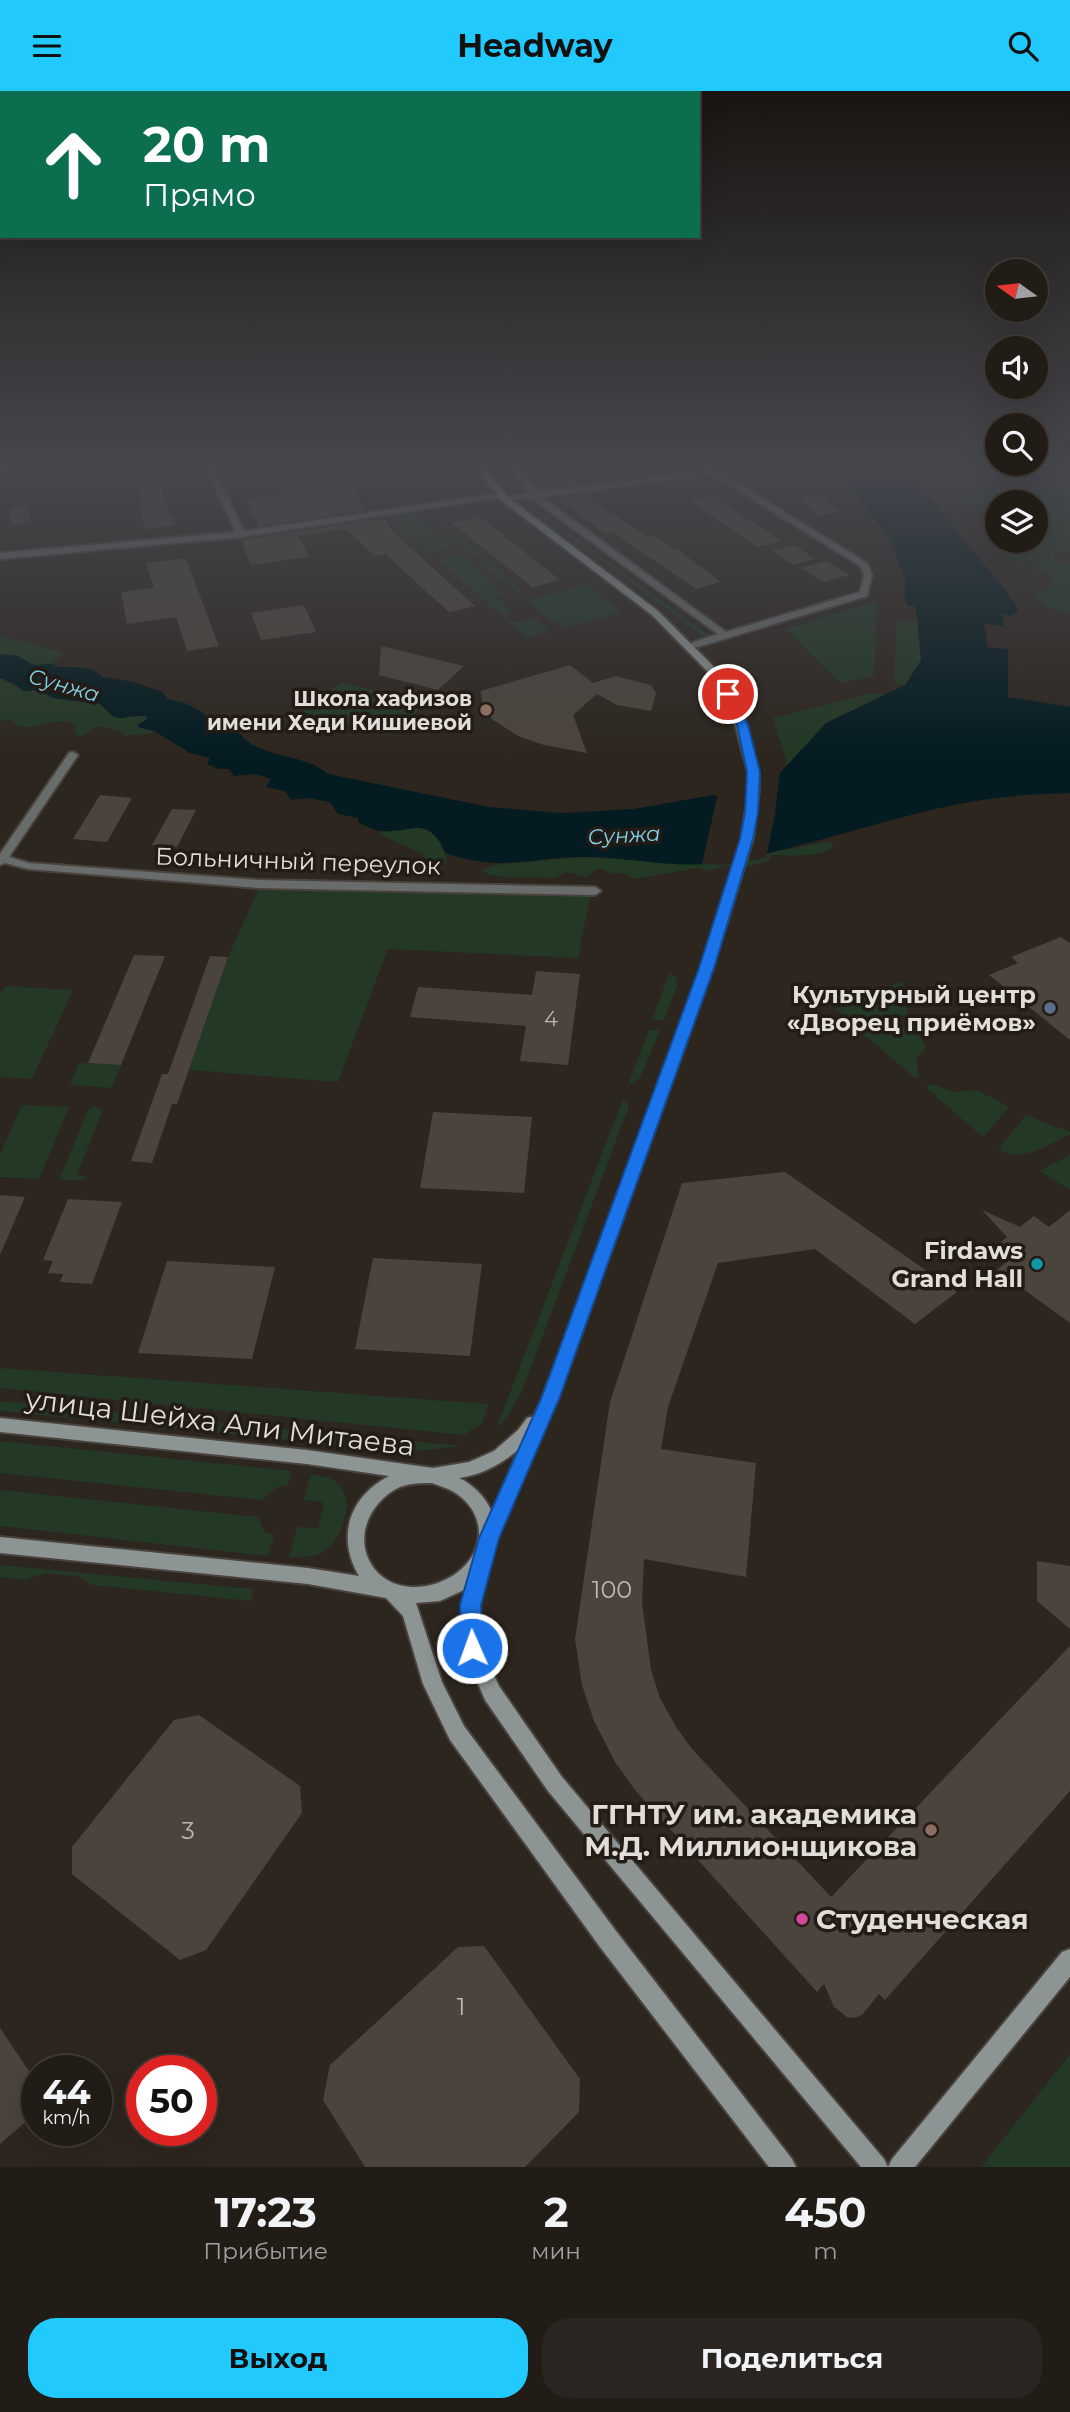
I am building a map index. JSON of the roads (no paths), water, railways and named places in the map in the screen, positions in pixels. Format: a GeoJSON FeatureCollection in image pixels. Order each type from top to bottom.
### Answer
{"type":"FeatureCollection","features":[{"type":"Feature","properties":{"kind":"main road"},"geometry":{"type":"LineString","coordinates":[[591,564],[655,613],[691,646],[714,672],[728,694],[750,751],[754,772],[752,812],[706,968],[550,1399],[486,1548],[471,1605],[472,1648],[492,1693],[555,1784],[876,2167]]}},
{"type":"Feature","properties":{"kind":"main road"},"geometry":{"type":"LineString","coordinates":[[550,1399],[524,1435],[500,1455],[471,1469],[412,1476],[393,1482],[377,1493],[364,1507],[356,1524],[355,1542],[359,1560],[369,1576],[391,1590],[411,1611],[433,1684],[457,1733],[608,1939],[784,2167]]}},
{"type":"Feature","properties":{"kind":"main road","name":"улица Шейха Али Митаева"},"geometry":{"type":"LineString","coordinates":[[0,1425],[307,1457],[433,1475]]}},
{"type":"Feature","properties":{"kind":"main road"},"geometry":{"type":"LineString","coordinates":[[0,1545],[308,1576],[423,1596],[442,1592],[466,1578],[486,1548],[487,1519],[480,1503],[468,1489],[452,1480],[433,1475]]}},
{"type":"Feature","properties":{"kind":"main road"},"geometry":{"type":"LineString","coordinates":[[900,2167],[1070,1960]]}},
{"type":"Feature","properties":{"kind":"street"},"geometry":{"type":"LineString","coordinates":[[626,564],[725,635]]}},
{"type":"Feature","properties":{"kind":"street"},"geometry":{"type":"LineString","coordinates":[[691,646],[864,594],[868,575],[862,564]]}},
{"type":"Feature","properties":{"kind":"street"},"geometry":{"type":"LineString","coordinates":[[1,859],[73,755]]}},
{"type":"Feature","properties":{"kind":"street","name":"Больничный переулок"},"geometry":{"type":"LineString","coordinates":[[1,859],[28,866],[258,884],[595,891]]}},
{"type":"Feature","properties":{"kind":"water","name":"Сунжа"},"geometry":{"type":"Polygon","coordinates":[[[899,564],[984,564],[1005,590],[1019,611],[1011,616],[1003,614],[1003,626],[984,624],[988,647],[1008,649],[1008,697],[1070,707],[1070,793],[964,803],[778,851],[715,863],[683,864],[582,857],[514,863],[482,862],[445,853],[439,841],[426,829],[377,830],[359,823],[358,818],[338,814],[330,802],[308,798],[291,800],[285,791],[266,787],[271,779],[256,774],[234,776],[229,769],[218,769],[207,764],[210,758],[190,753],[154,731],[138,727],[148,719],[145,716],[116,717],[100,704],[53,698],[38,690],[23,691],[0,678],[0,654],[17,656],[34,665],[52,664],[93,670],[103,677],[134,682],[162,692],[168,699],[185,703],[202,712],[213,723],[236,729],[256,746],[306,762],[328,774],[489,807],[562,813],[634,809],[713,795],[731,799],[778,783],[780,773],[826,723],[905,685],[921,660],[916,607],[907,605],[904,595],[906,583],[899,564]]]}},
{"type":"Feature","properties":{"kind":"place","name":"Школа хафизов имени Хеди Кишиевой"},"geometry":{"type":"Point","coordinates":[486,710]}},
{"type":"Feature","properties":{"kind":"place","name":"Культурный центр «Дворец приёмов»"},"geometry":{"type":"Point","coordinates":[1050,1008]}},
{"type":"Feature","properties":{"kind":"place","name":"Firdaws Grand Hall"},"geometry":{"type":"Point","coordinates":[1037,1264]}},
{"type":"Feature","properties":{"kind":"place","name":"ГГНТУ им. академика М.Д. Миллионщикова"},"geometry":{"type":"Point","coordinates":[931,1830]}},
{"type":"Feature","properties":{"kind":"place","name":"Студенческая"},"geometry":{"type":"Point","coordinates":[802,1919]}}]}
